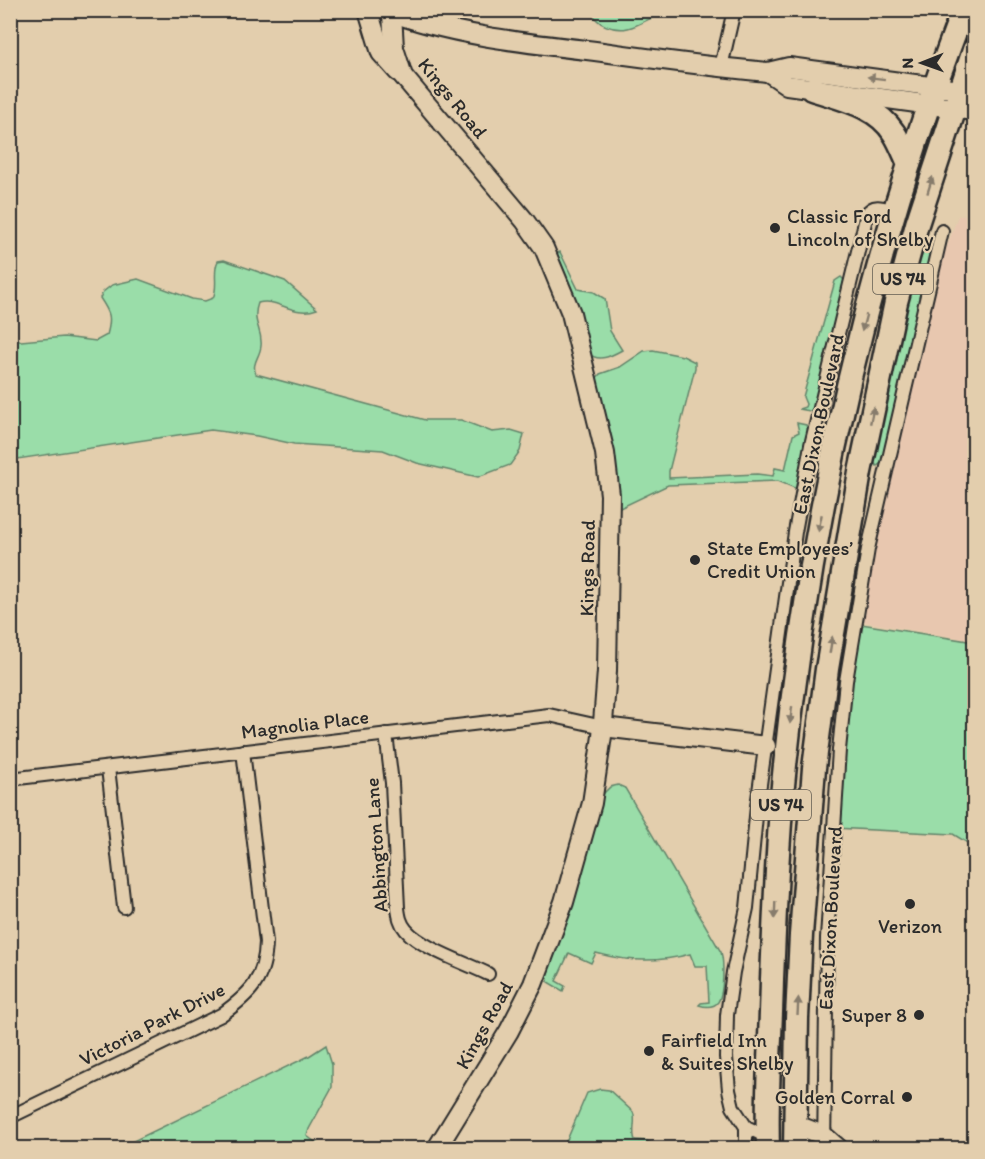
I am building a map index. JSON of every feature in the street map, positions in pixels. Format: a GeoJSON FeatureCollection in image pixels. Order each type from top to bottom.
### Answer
{"type":"FeatureCollection","features":[{"type":"Feature","properties":{"kind":"highway","name":"East Dixon Boulevard"},"geometry":{"type":"LineString","coordinates":[[773,1145],[773,969],[777,857],[789,729],[812,563],[856,354],[894,211],[931,96],[963,10]]}},
{"type":"Feature","properties":{"kind":"highway","name":"East Dixon Boulevard"},"geometry":{"type":"LineString","coordinates":[[795,1149],[801,935],[814,768],[827,669],[860,472],[896,302],[917,224],[966,100],[975,50]]}},
{"type":"Feature","properties":{"kind":"highway"},"geometry":{"type":"LineString","coordinates":[[812,89],[862,106],[878,114],[894,132],[909,164]]}},
{"type":"Feature","properties":{"kind":"highway"},"geometry":{"type":"LineString","coordinates":[[773,969],[780,991],[783,1109],[786,1120],[794,1124]]}},
{"type":"Feature","properties":{"kind":"street"},"geometry":{"type":"LineString","coordinates":[[368,10],[381,52],[403,76]]}},
{"type":"Feature","properties":{"kind":"street"},"geometry":{"type":"LineString","coordinates":[[721,67],[734,10]]}},
{"type":"Feature","properties":{"kind":"street"},"geometry":{"type":"LineString","coordinates":[[389,12],[479,34],[555,46],[768,72],[789,67],[931,96]]}},
{"type":"Feature","properties":{"kind":"street","name":"Kings Road"},"geometry":{"type":"LineString","coordinates":[[389,12],[394,48],[403,76],[544,248],[571,313],[605,453],[610,495],[608,628],[603,727],[592,803],[564,902],[532,984],[509,1031],[437,1149]]}},
{"type":"Feature","properties":{"kind":"street"},"geometry":{"type":"LineString","coordinates":[[768,72],[787,85],[812,89],[966,100]]}},
{"type":"Feature","properties":{"kind":"street","name":"East Dixon Boulevard"},"geometry":{"type":"LineString","coordinates":[[773,1145],[746,1127],[736,1115],[729,1090],[726,1057],[727,1015],[734,965],[747,908],[757,806],[795,532],[819,410],[867,212],[876,207],[894,211]]}},
{"type":"Feature","properties":{"kind":"street","name":"East Dixon Boulevard"},"geometry":{"type":"LineString","coordinates":[[824,1142],[827,938],[839,750],[846,681],[868,549],[942,231]]}},
{"type":"Feature","properties":{"kind":"street"},"geometry":{"type":"LineString","coordinates":[[819,410],[842,416]]}},
{"type":"Feature","properties":{"kind":"street"},"geometry":{"type":"LineString","coordinates":[[860,472],[885,477]]}},
{"type":"Feature","properties":{"kind":"street","name":"Magnolia Place"},"geometry":{"type":"LineString","coordinates":[[10,779],[549,715],[603,727]]}},
{"type":"Feature","properties":{"kind":"street"},"geometry":{"type":"LineString","coordinates":[[603,727],[766,746]]}},
{"type":"Feature","properties":{"kind":"street","name":"Abbington Lane"},"geometry":{"type":"LineString","coordinates":[[386,734],[392,783],[400,921],[406,930],[424,944],[488,974]]}},
{"type":"Feature","properties":{"kind":"street","name":"Victoria Park Drive"},"geometry":{"type":"LineString","coordinates":[[10,1117],[221,1015],[248,994],[265,961],[266,942],[243,751]]}},
{"type":"Feature","properties":{"kind":"street"},"geometry":{"type":"LineString","coordinates":[[108,768],[124,907]]}},
{"type":"Feature","properties":{"kind":"street"},"geometry":{"type":"LineString","coordinates":[[794,1124],[838,1149]]}},
{"type":"Feature","properties":{"kind":"street","name":"East Dixon Boulevard"},"geometry":{"type":"LineString","coordinates":[[746,1127],[746,1149]]}},
{"type":"Feature","properties":{"kind":"shaded area"},"geometry":{"type":"Polygon","coordinates":[[[973,215],[974,641],[865,622],[862,613],[882,511],[942,260],[958,216],[973,215]]]}},
{"type":"Feature","properties":{"kind":"green space"},"geometry":{"type":"Polygon","coordinates":[[[592,10],[661,11],[660,14],[640,24],[623,29],[612,28],[601,23],[592,10]]]}},
{"type":"Feature","properties":{"kind":"green space"},"geometry":{"type":"Polygon","coordinates":[[[928,242],[933,245],[884,461],[877,466],[871,460],[908,287],[928,242]]]}},
{"type":"Feature","properties":{"kind":"green space"},"geometry":{"type":"Polygon","coordinates":[[[560,252],[578,289],[594,292],[605,299],[610,331],[622,350],[601,358],[588,353],[555,254],[560,252]]]}},
{"type":"Feature","properties":{"kind":"green space"},"geometry":{"type":"Polygon","coordinates":[[[224,260],[285,281],[317,309],[300,311],[272,303],[258,303],[256,321],[261,346],[255,363],[256,374],[425,420],[461,420],[492,432],[511,430],[524,434],[520,451],[510,465],[478,477],[417,463],[383,450],[294,444],[211,430],[11,460],[11,336],[21,341],[64,337],[96,341],[107,335],[109,315],[100,298],[103,292],[112,285],[138,279],[192,299],[205,301],[213,298],[216,265],[218,261],[224,260]]]}},
{"type":"Feature","properties":{"kind":"green space"},"geometry":{"type":"Polygon","coordinates":[[[841,277],[844,280],[814,407],[810,411],[799,409],[805,407],[806,404],[803,397],[835,281],[841,277]]]}},
{"type":"Feature","properties":{"kind":"green space"},"geometry":{"type":"Polygon","coordinates":[[[653,350],[683,356],[695,362],[669,478],[757,474],[773,476],[775,468],[785,470],[793,435],[799,432],[797,423],[806,425],[808,431],[797,489],[778,481],[668,485],[616,510],[595,380],[600,374],[620,367],[644,351],[653,350]]]}},
{"type":"Feature","properties":{"kind":"green space"},"geometry":{"type":"Polygon","coordinates":[[[855,623],[974,642],[974,847],[953,834],[834,828],[855,623]]]}},
{"type":"Feature","properties":{"kind":"green space"},"geometry":{"type":"Polygon","coordinates":[[[618,785],[625,788],[721,952],[722,985],[720,998],[714,1005],[706,1007],[699,1005],[709,1002],[707,966],[695,966],[690,954],[666,959],[643,960],[596,953],[591,963],[569,953],[556,981],[565,986],[563,991],[548,982],[546,970],[603,794],[610,787],[618,785]]]}},
{"type":"Feature","properties":{"kind":"green space"},"geometry":{"type":"Polygon","coordinates":[[[326,1045],[332,1064],[332,1087],[307,1136],[323,1148],[119,1148],[309,1056],[326,1045]]]}},
{"type":"Feature","properties":{"kind":"green space"},"geometry":{"type":"Polygon","coordinates":[[[600,1089],[609,1090],[633,1112],[635,1140],[647,1141],[660,1148],[558,1148],[567,1140],[587,1093],[600,1089]]]}},
{"type":"Feature","properties":{"kind":"waterway"},"geometry":{"type":"LineString","coordinates":[[230,1148],[237,1145]]}},
{"type":"Feature","properties":{"kind":"place","name":"Classic Ford Lincoln of Shelby"},"geometry":{"type":"Point","coordinates":[775,228]}},
{"type":"Feature","properties":{"kind":"place","name":"State Employees’ Credit Union"},"geometry":{"type":"Point","coordinates":[695,560]}},
{"type":"Feature","properties":{"kind":"place","name":"Verizon"},"geometry":{"type":"Point","coordinates":[910,904]}},
{"type":"Feature","properties":{"kind":"place","name":"Super 8"},"geometry":{"type":"Point","coordinates":[919,1015]}},
{"type":"Feature","properties":{"kind":"place","name":"Fairfield Inn & Suites Shelby"},"geometry":{"type":"Point","coordinates":[649,1051]}},
{"type":"Feature","properties":{"kind":"place","name":"Golden Corral"},"geometry":{"type":"Point","coordinates":[907,1097]}}]}
